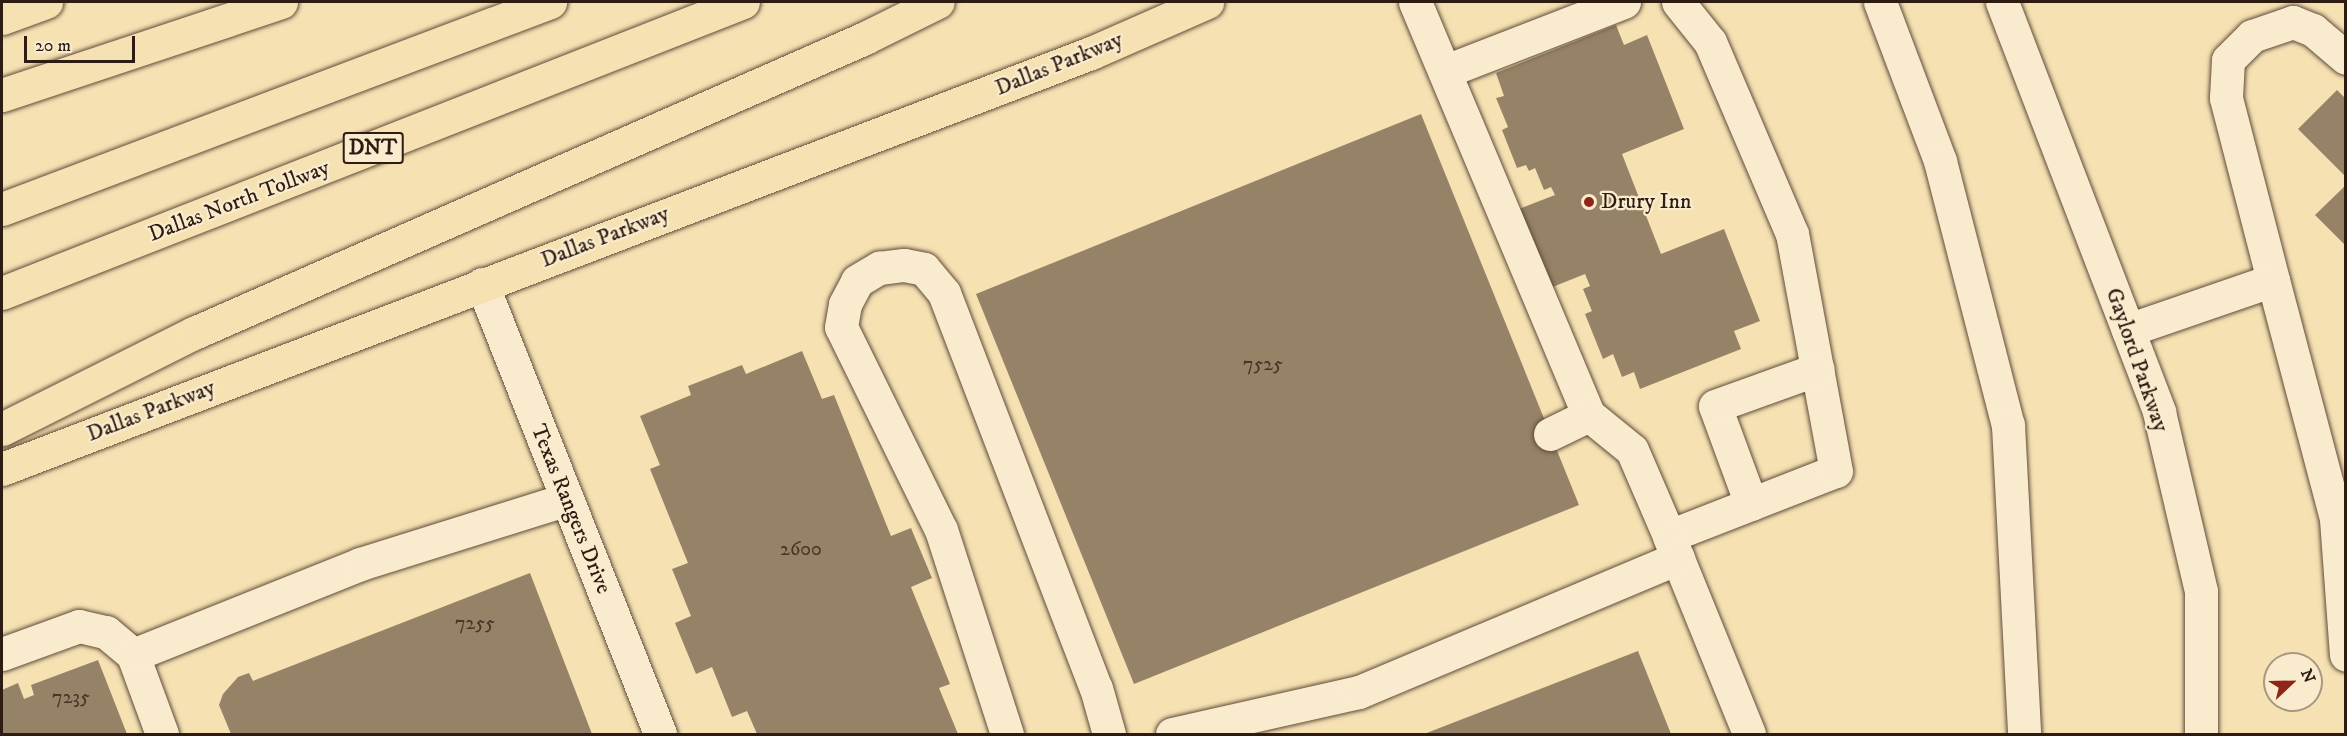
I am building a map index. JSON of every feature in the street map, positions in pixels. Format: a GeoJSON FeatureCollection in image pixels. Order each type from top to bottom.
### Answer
{"type":"FeatureCollection","features":[{"type":"Feature","properties":{"kind":"main road"},"geometry":{"type":"LineString","coordinates":[[2,18],[46,2]]}},
{"type":"Feature","properties":{"kind":"main road"},"geometry":{"type":"LineString","coordinates":[[2,95],[281,2]]}},
{"type":"Feature","properties":{"kind":"main road"},"geometry":{"type":"LineString","coordinates":[[2,209],[550,2]]}},
{"type":"Feature","properties":{"kind":"main road","name":"Dallas North Tollway"},"geometry":{"type":"LineString","coordinates":[[2,293],[743,2]]}},
{"type":"Feature","properties":{"kind":"main road"},"geometry":{"type":"LineString","coordinates":[[2,429],[194,333],[865,38],[938,2]]}},
{"type":"Feature","properties":{"kind":"main road","name":"Dallas Parkway"},"geometry":{"type":"LineString","coordinates":[[2,469],[1091,53],[1207,2]]}},
{"type":"Feature","properties":{"kind":"street"},"geometry":{"type":"LineString","coordinates":[[1415,2],[1446,71],[1589,416],[1632,450],[1749,735]]}},
{"type":"Feature","properties":{"kind":"street"},"geometry":{"type":"LineString","coordinates":[[1446,71],[1624,2]]}},
{"type":"Feature","properties":{"kind":"street"},"geometry":{"type":"LineString","coordinates":[[1172,735],[1359,692],[1673,547],[1751,504],[1836,471],[1792,234],[1710,42],[1678,2]]}},
{"type":"Feature","properties":{"kind":"street"},"geometry":{"type":"LineString","coordinates":[[1880,2],[1940,161],[2008,425],[2024,735]]}},
{"type":"Feature","properties":{"kind":"street","name":"Gaylord Parkway"},"geometry":{"type":"LineString","coordinates":[[2002,2],[2159,412],[2200,591],[2201,735]]}},
{"type":"Feature","properties":{"kind":"street"},"geometry":{"type":"LineString","coordinates":[[2346,58],[2313,30],[2293,22],[2252,36],[2228,60],[2226,98],[2337,519],[2346,655]]}},
{"type":"Feature","properties":{"kind":"street"},"geometry":{"type":"LineString","coordinates":[[1006,735],[941,530],[842,327],[845,304],[857,281],[879,268],[904,265],[924,269],[944,293],[1096,688],[1109,735]]}},
{"type":"Feature","properties":{"kind":"street"},"geometry":{"type":"LineString","coordinates":[[2128,330],[2273,280]]}},
{"type":"Feature","properties":{"kind":"street","name":"Texas Rangers Drive"},"geometry":{"type":"LineString","coordinates":[[482,284],[660,735]]}},
{"type":"Feature","properties":{"kind":"street"},"geometry":{"type":"LineString","coordinates":[[1751,504],[1716,406],[1818,369]]}},
{"type":"Feature","properties":{"kind":"street"},"geometry":{"type":"LineString","coordinates":[[1550,434],[1589,416]]}},
{"type":"Feature","properties":{"kind":"street"},"geometry":{"type":"LineString","coordinates":[[133,655],[360,564],[567,499]]}},
{"type":"Feature","properties":{"kind":"street"},"geometry":{"type":"LineString","coordinates":[[2,654],[79,626],[106,632],[133,655],[162,735]]}},
{"type":"Feature","properties":{"kind":"building","name":"Drury Inn"},"geometry":{"type":"Polygon","coordinates":[[[1616,25],[1624,45],[1647,35],[1684,129],[1622,154],[1661,254],[1724,229],[1760,321],[1734,331],[1741,349],[1640,389],[1634,372],[1622,377],[1613,354],[1603,359],[1585,314],[1592,311],[1583,289],[1590,286],[1585,274],[1550,288],[1519,209],[1555,195],[1551,187],[1544,190],[1535,168],[1529,171],[1526,165],[1517,168],[1502,130],[1508,127],[1496,98],[1504,96],[1496,73],[1616,25]]]}},
{"type":"Feature","properties":{"kind":"building"},"geometry":{"type":"Polygon","coordinates":[[[2337,90],[2346,99],[2346,177],[2298,129],[2337,90]]]}},
{"type":"Feature","properties":{"kind":"building"},"geometry":{"type":"Polygon","coordinates":[[[1421,114],[1579,505],[1134,684],[976,294],[1421,114]]]}},
{"type":"Feature","properties":{"kind":"building"},"geometry":{"type":"Polygon","coordinates":[[[2346,185],[2346,246],[2315,215],[2346,185]]]}},
{"type":"Feature","properties":{"kind":"building"},"geometry":{"type":"Polygon","coordinates":[[[802,351],[822,399],[834,395],[891,536],[911,528],[932,578],[911,587],[950,684],[939,688],[958,734],[757,734],[747,711],[732,717],[712,667],[696,674],[675,623],[691,616],[672,569],[688,563],[650,469],[660,465],[640,416],[691,395],[688,386],[742,365],[746,374],[802,351]]]}},
{"type":"Feature","properties":{"kind":"building"},"geometry":{"type":"Polygon","coordinates":[[[530,573],[592,734],[231,734],[219,705],[223,694],[238,677],[249,673],[253,681],[530,573]]]}},
{"type":"Feature","properties":{"kind":"building"},"geometry":{"type":"Polygon","coordinates":[[[1638,651],[1671,734],[1424,734],[1638,651]]]}},
{"type":"Feature","properties":{"kind":"building"},"geometry":{"type":"Polygon","coordinates":[[[98,660],[127,734],[2,734],[2,690],[18,683],[24,699],[34,695],[31,685],[98,660]]]}},
{"type":"Feature","properties":{"kind":"place","name":"Drury Inn"},"geometry":{"type":"Point","coordinates":[1589,202]}}]}
